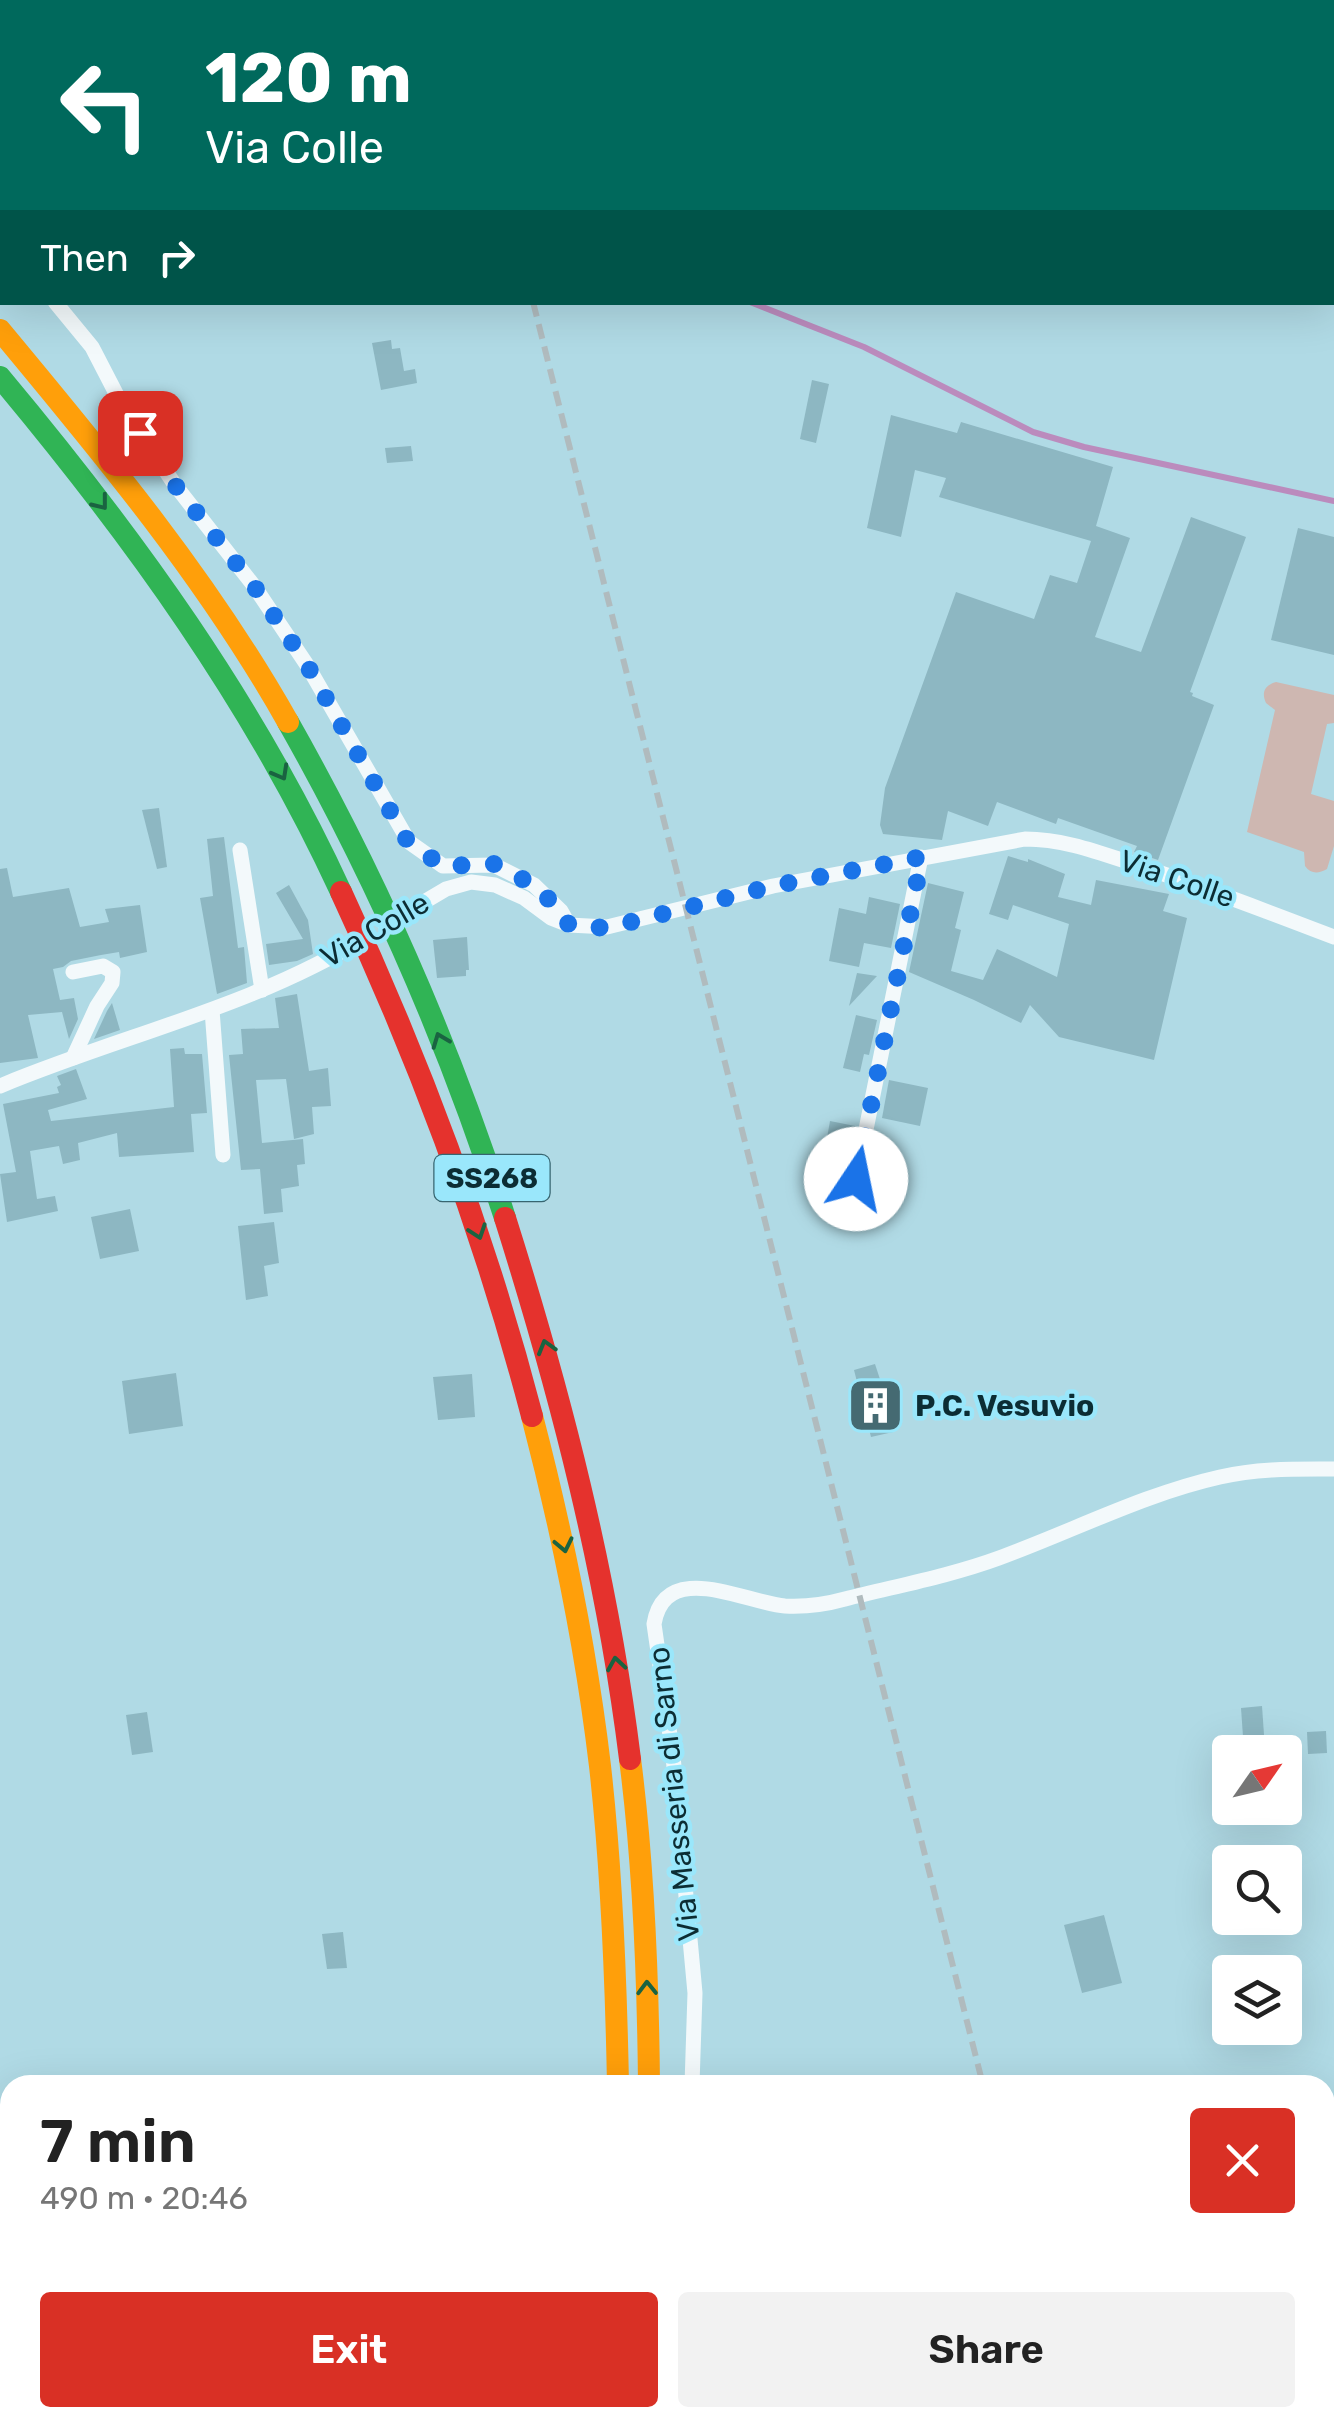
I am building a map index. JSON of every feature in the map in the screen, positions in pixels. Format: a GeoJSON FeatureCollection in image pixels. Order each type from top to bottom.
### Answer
{"type":"FeatureCollection","features":[{"type":"Feature","properties":{"kind":"highway","name":"SS268"},"geometry":{"type":"LineString","coordinates":[[0,330],[172,544],[287,719],[402,947],[480,1144],[545,1345],[592,1530],[607,1610],[634,1791],[645,1924],[648,2075]]}},
{"type":"Feature","properties":{"kind":"highway","name":"SS268"},"geometry":{"type":"LineString","coordinates":[[0,376],[160,580],[264,742],[338,882],[406,1038],[450,1152],[520,1368],[577,1616],[601,1775],[614,1929],[618,2075]]}},
{"type":"Feature","properties":{"kind":"street"},"geometry":{"type":"LineString","coordinates":[[57,305],[92,347],[122,407],[175,485],[254,586],[307,665],[408,842],[443,866],[494,864],[534,885],[561,911],[569,925]]}},
{"type":"Feature","properties":{"kind":"street","name":"Via Colle"},"geometry":{"type":"LineString","coordinates":[[0,1086],[262,990],[337,955],[446,889],[471,882],[495,885],[569,925],[607,928],[773,886],[1025,838],[1049,839],[1185,881],[1334,937]]}},
{"type":"Feature","properties":{"kind":"street"},"geometry":{"type":"LineString","coordinates":[[240,850],[262,990]]}},
{"type":"Feature","properties":{"kind":"street"},"geometry":{"type":"LineString","coordinates":[[856,1179],[922,857]]}},
{"type":"Feature","properties":{"kind":"street"},"geometry":{"type":"LineString","coordinates":[[73,972],[104,966],[113,972],[112,983],[73,1058]]}},
{"type":"Feature","properties":{"kind":"street"},"geometry":{"type":"LineString","coordinates":[[212,1010],[222,1155]]}},
{"type":"Feature","properties":{"kind":"street","name":"Via Masseria di Sarno"},"geometry":{"type":"LineString","coordinates":[[692,2075],[696,1992],[654,1624],[657,1610],[665,1600],[678,1592],[711,1588],[784,1606],[836,1602],[999,1558],[1155,1497],[1222,1476],[1285,1469],[1334,1469]]}},
{"type":"Feature","properties":{"kind":"shaded area"},"geometry":{"type":"Polygon","coordinates":[[[1276,682],[1334,695],[1334,723],[1327,724],[1311,794],[1334,801],[1334,846],[1327,869],[1321,872],[1312,872],[1305,866],[1304,852],[1247,832],[1275,710],[1266,703],[1264,692],[1276,682]]]}},
{"type":"Feature","properties":{"kind":"building"},"geometry":{"type":"Polygon","coordinates":[[[391,340],[392,349],[400,348],[404,371],[415,369],[417,383],[381,390],[372,343],[391,340]]]}},
{"type":"Feature","properties":{"kind":"building"},"geometry":{"type":"Polygon","coordinates":[[[812,380],[829,384],[816,443],[800,439],[812,380]]]}},
{"type":"Feature","properties":{"kind":"building"},"geometry":{"type":"Polygon","coordinates":[[[891,415],[957,433],[961,422],[1113,467],[1096,526],[1130,538],[1095,637],[1141,652],[1191,517],[1246,537],[1190,692],[1214,705],[1158,860],[1134,852],[1137,846],[1058,818],[1056,824],[997,802],[988,826],[948,811],[942,840],[883,834],[880,825],[885,788],[956,592],[1034,619],[1050,575],[1077,583],[1091,541],[939,497],[946,478],[915,470],[901,537],[867,528],[891,415]]]}},
{"type":"Feature","properties":{"kind":"building"},"geometry":{"type":"Polygon","coordinates":[[[411,446],[413,461],[387,463],[385,448],[411,446]]]}},
{"type":"Feature","properties":{"kind":"building"},"geometry":{"type":"Polygon","coordinates":[[[1298,528],[1334,537],[1334,655],[1271,640],[1298,528]]]}},
{"type":"Feature","properties":{"kind":"building"},"geometry":{"type":"Polygon","coordinates":[[[159,808],[167,867],[157,869],[142,810],[159,808]]]}},
{"type":"Feature","properties":{"kind":"building"},"geometry":{"type":"Polygon","coordinates":[[[224,837],[238,948],[244,947],[247,983],[217,994],[200,898],[213,896],[207,839],[224,837]]]}},
{"type":"Feature","properties":{"kind":"building"},"geometry":{"type":"Polygon","coordinates":[[[1008,856],[1028,859],[1065,874],[1058,897],[1091,905],[1096,880],[1169,894],[1163,911],[1187,918],[1154,1060],[1059,1037],[1030,1005],[1021,1023],[909,972],[928,883],[964,892],[955,928],[961,930],[951,971],[983,980],[997,949],[1057,977],[1069,924],[1013,905],[1008,920],[989,914],[1008,856]]]}},
{"type":"Feature","properties":{"kind":"building"},"geometry":{"type":"Polygon","coordinates":[[[7,868],[13,897],[69,888],[80,927],[109,922],[105,909],[140,905],[147,952],[120,958],[119,952],[101,955],[53,969],[60,1000],[74,998],[78,1019],[69,1039],[62,1012],[28,1015],[38,1058],[0,1063],[0,869],[7,868]]]}},
{"type":"Feature","properties":{"kind":"building"},"geometry":{"type":"Polygon","coordinates":[[[289,885],[308,920],[313,954],[269,965],[266,944],[303,939],[276,893],[289,885]]]}},
{"type":"Feature","properties":{"kind":"building"},"geometry":{"type":"Polygon","coordinates":[[[869,897],[900,904],[891,948],[864,943],[859,967],[829,961],[839,908],[866,914],[869,897]]]}},
{"type":"Feature","properties":{"kind":"building"},"geometry":{"type":"Polygon","coordinates":[[[467,937],[466,976],[437,978],[433,940],[467,937]]]}},
{"type":"Feature","properties":{"kind":"building"},"geometry":{"type":"Polygon","coordinates":[[[857,973],[877,976],[849,1006],[857,973]]]}},
{"type":"Feature","properties":{"kind":"building"},"geometry":{"type":"Polygon","coordinates":[[[297,994],[309,1071],[328,1068],[331,1106],[312,1107],[314,1134],[294,1139],[286,1079],[256,1080],[262,1143],[303,1139],[305,1164],[297,1165],[299,1186],[281,1189],[283,1212],[264,1214],[260,1169],[241,1170],[229,1055],[243,1054],[241,1029],[279,1028],[275,998],[297,994]]]}},
{"type":"Feature","properties":{"kind":"building"},"geometry":{"type":"Polygon","coordinates":[[[112,1003],[120,1030],[94,1039],[107,1011],[112,1003]]]}},
{"type":"Feature","properties":{"kind":"building"},"geometry":{"type":"Polygon","coordinates":[[[856,1015],[877,1020],[869,1055],[864,1054],[860,1072],[843,1068],[856,1015]]]}},
{"type":"Feature","properties":{"kind":"building"},"geometry":{"type":"Polygon","coordinates":[[[184,1048],[185,1054],[202,1054],[207,1113],[191,1114],[194,1152],[119,1157],[117,1133],[78,1143],[80,1160],[63,1164],[59,1146],[30,1151],[37,1199],[55,1196],[58,1211],[7,1222],[0,1174],[16,1172],[3,1104],[59,1093],[57,1076],[76,1069],[87,1099],[48,1110],[51,1121],[174,1107],[170,1049],[184,1048]]]}},
{"type":"Feature","properties":{"kind":"building"},"geometry":{"type":"Polygon","coordinates":[[[889,1080],[928,1088],[920,1126],[882,1118],[889,1080]]]}},
{"type":"Feature","properties":{"kind":"building"},"geometry":{"type":"Polygon","coordinates":[[[830,1121],[855,1126],[848,1159],[824,1155],[830,1121]]]}},
{"type":"Feature","properties":{"kind":"building"},"geometry":{"type":"Polygon","coordinates":[[[130,1209],[139,1251],[100,1259],[91,1217],[130,1209]]]}},
{"type":"Feature","properties":{"kind":"building"},"geometry":{"type":"Polygon","coordinates":[[[274,1222],[279,1263],[264,1266],[268,1296],[246,1300],[238,1226],[274,1222]]]}},
{"type":"Feature","properties":{"kind":"building","name":"P.C. Vesuvio"},"geometry":{"type":"Polygon","coordinates":[[[875,1364],[893,1419],[893,1432],[871,1437],[854,1370],[875,1364]]]}},
{"type":"Feature","properties":{"kind":"building"},"geometry":{"type":"Polygon","coordinates":[[[176,1373],[183,1426],[129,1434],[122,1381],[176,1373]]]}},
{"type":"Feature","properties":{"kind":"building"},"geometry":{"type":"Polygon","coordinates":[[[472,1374],[475,1417],[438,1420],[433,1377],[472,1374]]]}},
{"type":"Feature","properties":{"kind":"building"},"geometry":{"type":"Polygon","coordinates":[[[1262,1706],[1264,1735],[1243,1735],[1241,1708],[1262,1706]]]}},
{"type":"Feature","properties":{"kind":"building"},"geometry":{"type":"Polygon","coordinates":[[[147,1712],[153,1752],[132,1755],[126,1715],[147,1712]]]}},
{"type":"Feature","properties":{"kind":"building"},"geometry":{"type":"Polygon","coordinates":[[[1326,1731],[1327,1753],[1308,1754],[1307,1732],[1326,1731]]]}},
{"type":"Feature","properties":{"kind":"building"},"geometry":{"type":"Polygon","coordinates":[[[1104,1915],[1122,1983],[1082,1993],[1064,1925],[1104,1915]]]}},
{"type":"Feature","properties":{"kind":"building"},"geometry":{"type":"Polygon","coordinates":[[[343,1932],[347,1968],[327,1969],[322,1934],[343,1932]]]}},
{"type":"Feature","properties":{"kind":"waterway"},"geometry":{"type":"LineString","coordinates":[[758,305],[864,347],[1033,432],[1084,447],[1334,501]]}},
{"type":"Feature","properties":{"kind":"railway"},"geometry":{"type":"LineString","coordinates":[[534,305],[980,2075]]}},
{"type":"Feature","properties":{"kind":"traffic: fast"},"geometry":{"type":"LineString","coordinates":[[0,377],[97,498],[188,623],[270,754],[341,892]]}},
{"type":"Feature","properties":{"kind":"traffic: fast"},"geometry":{"type":"LineString","coordinates":[[288,722],[352,842],[409,964],[460,1090],[505,1218]]}},
{"type":"Feature","properties":{"kind":"traffic: slow"},"geometry":{"type":"LineString","coordinates":[[0,330],[189,569],[288,722]]}},
{"type":"Feature","properties":{"kind":"traffic: slow"},"geometry":{"type":"LineString","coordinates":[[532,1416],[572,1590],[600,1766],[613,1926],[618,2075]]}},
{"type":"Feature","properties":{"kind":"traffic: slow"},"geometry":{"type":"LineString","coordinates":[[630,1759],[644,1921],[649,2075]]}},
{"type":"Feature","properties":{"kind":"traffic: jam"},"geometry":{"type":"LineString","coordinates":[[341,892],[398,1020],[448,1150],[493,1282],[532,1416]]}},
{"type":"Feature","properties":{"kind":"traffic: jam"},"geometry":{"type":"LineString","coordinates":[[505,1218],[580,1486],[609,1621],[630,1759]]}},
{"type":"Feature","properties":{"kind":"place","name":"P.C. Vesuvio"},"geometry":{"type":"Point","coordinates":[876,1406]}},
{"type":"Feature","properties":{"kind":"route"},"geometry":{"type":"LineString","coordinates":[[140,433],[175,485],[254,586],[307,665],[408,842],[443,866],[494,864],[534,885],[561,911],[569,925],[607,928],[773,886],[922,857],[856,1179]]}}]}
